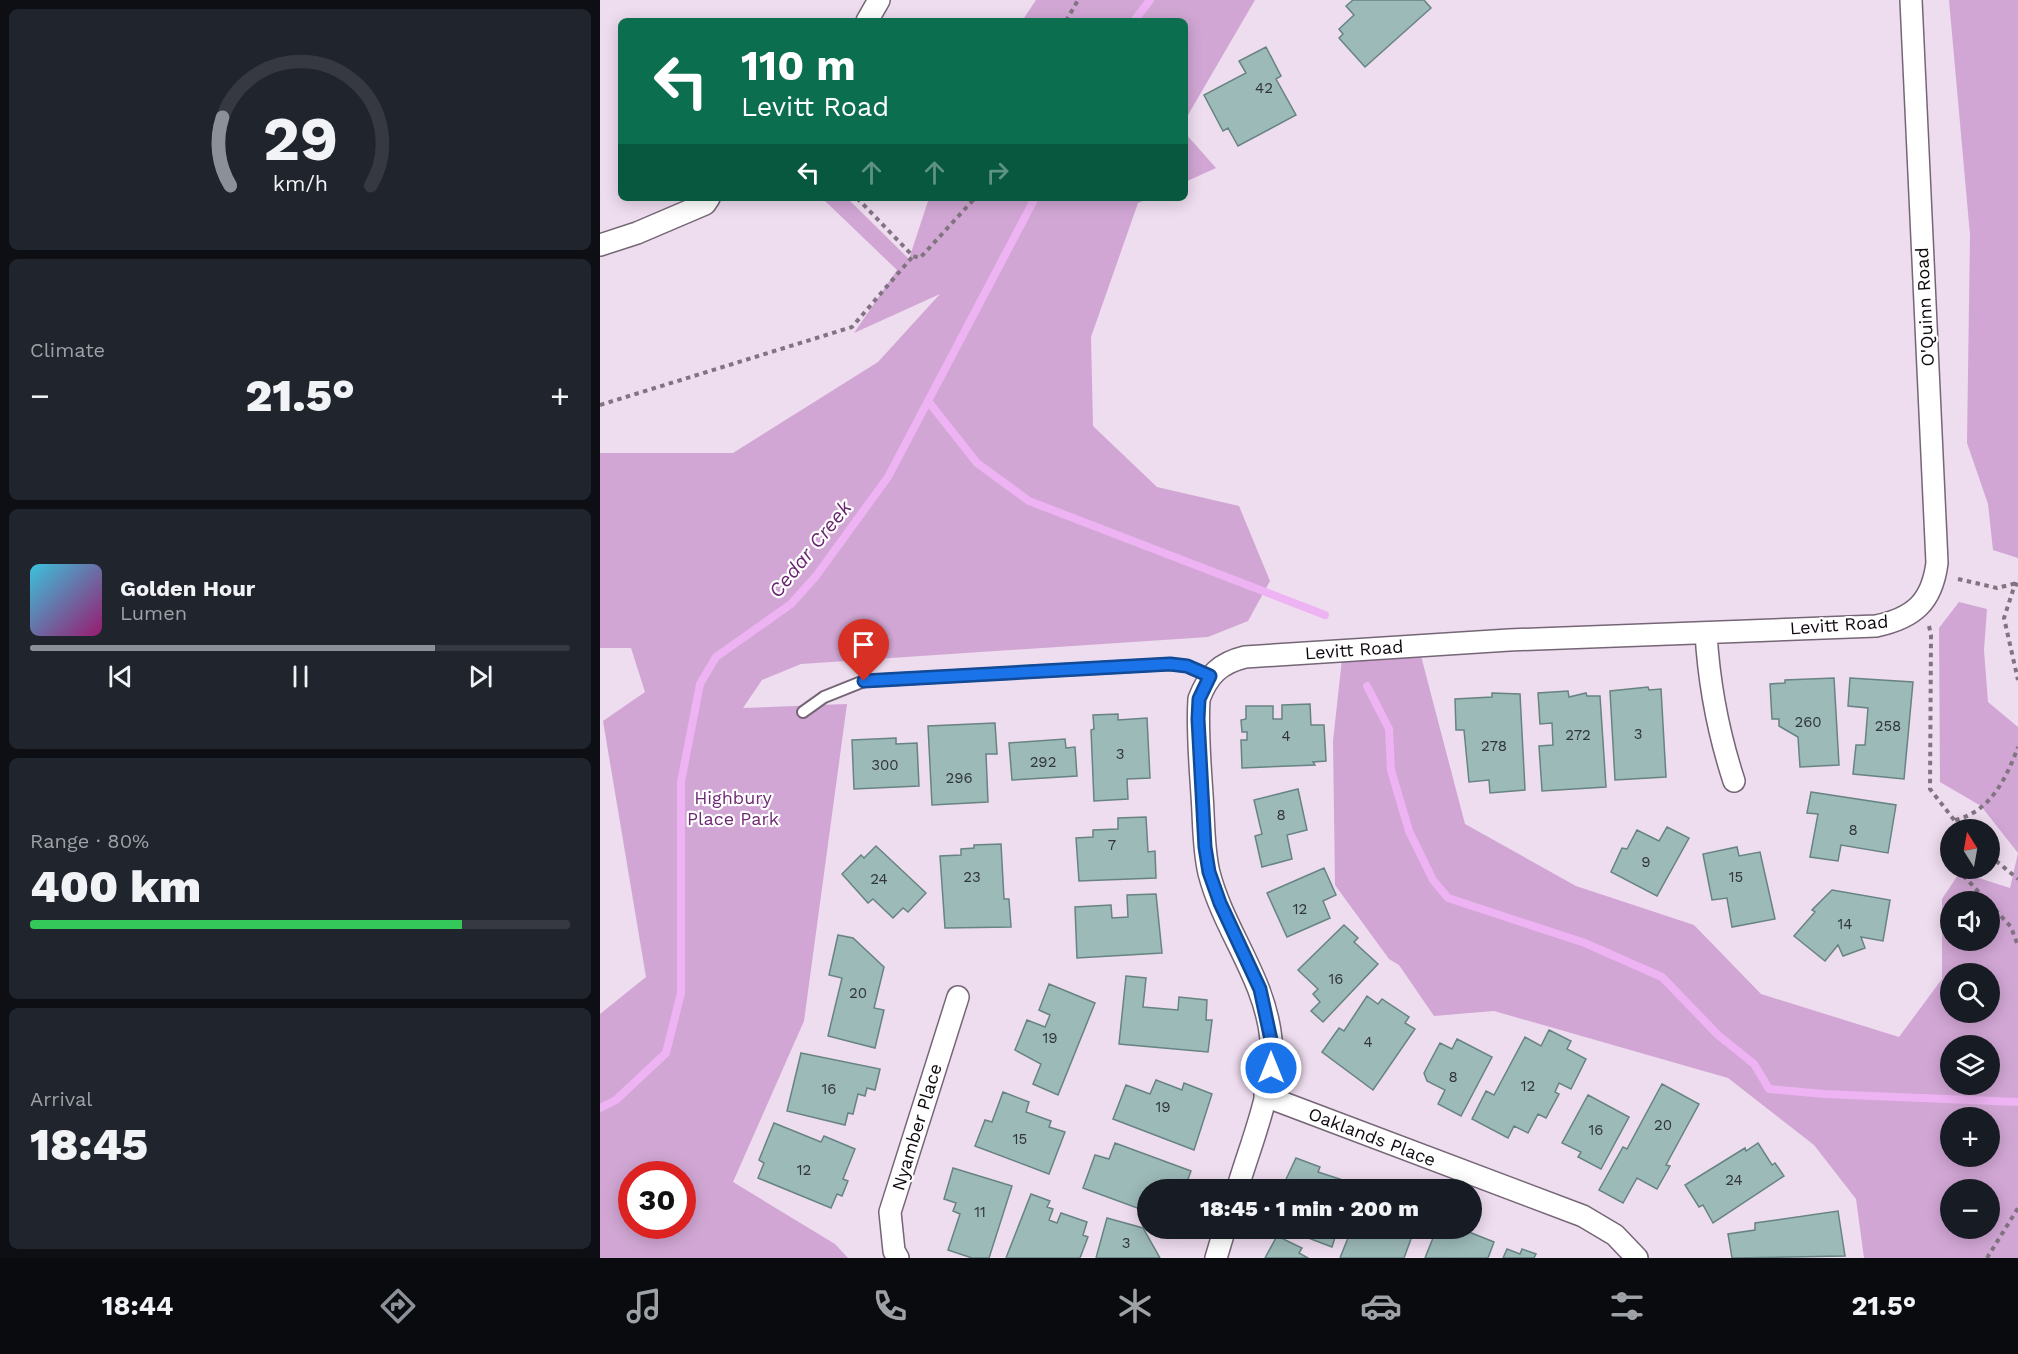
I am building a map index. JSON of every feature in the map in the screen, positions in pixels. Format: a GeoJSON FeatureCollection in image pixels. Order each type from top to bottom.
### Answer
{"type":"FeatureCollection","features":[{"type":"Feature","properties":{"kind":"street"},"geometry":{"type":"LineString","coordinates":[[869,18],[879,0]]}},
{"type":"Feature","properties":{"kind":"street","name":"O'Quinn Road"},"geometry":{"type":"LineString","coordinates":[[1911,0],[1937,563],[1932,589],[1918,609]]}},
{"type":"Feature","properties":{"kind":"street"},"geometry":{"type":"LineString","coordinates":[[600,245],[637,234],[705,204],[707,201]]}},
{"type":"Feature","properties":{"kind":"street","name":"Levitt Road"},"geometry":{"type":"LineString","coordinates":[[1210,676],[1221,665],[1245,657],[1509,640],[1876,626],[1895,622],[1918,609]]}},
{"type":"Feature","properties":{"kind":"street"},"geometry":{"type":"LineString","coordinates":[[1706,633],[1709,682],[1721,740],[1734,781]]}},
{"type":"Feature","properties":{"kind":"street"},"geometry":{"type":"LineString","coordinates":[[1210,676],[1199,699],[1198,719],[1205,847],[1209,872],[1220,903],[1260,989],[1267,1014],[1271,1068],[1240,1179]]}},
{"type":"Feature","properties":{"kind":"street","name":"Nyamber Place"},"geometry":{"type":"LineString","coordinates":[[898,1258],[894,1251],[890,1212],[958,997]]}},
{"type":"Feature","properties":{"kind":"street","name":"Oaklands Place"},"geometry":{"type":"LineString","coordinates":[[1265,1096],[1583,1216],[1615,1235],[1637,1258]]}},
{"type":"Feature","properties":{"kind":"street"},"geometry":{"type":"LineString","coordinates":[[1216,1258],[1222,1239]]}},
{"type":"Feature","properties":{"kind":"lane"},"geometry":{"type":"LineString","coordinates":[[803,712],[824,697],[864,681],[1170,664],[1187,666],[1210,676]]}},
{"type":"Feature","properties":{"kind":"path"},"geometry":{"type":"LineString","coordinates":[[1068,18],[1078,0]]}},
{"type":"Feature","properties":{"kind":"path"},"geometry":{"type":"LineString","coordinates":[[860,201],[913,256],[920,258],[972,201]]}},
{"type":"Feature","properties":{"kind":"path"},"geometry":{"type":"LineString","coordinates":[[600,405],[852,327],[913,256]]}},
{"type":"Feature","properties":{"kind":"path"},"geometry":{"type":"LineString","coordinates":[[1954,588],[1956,578],[1997,588],[2017,584]]}},
{"type":"Feature","properties":{"kind":"path"},"geometry":{"type":"LineString","coordinates":[[2017,584],[2004,618],[2018,680]]}},
{"type":"Feature","properties":{"kind":"path"},"geometry":{"type":"LineString","coordinates":[[1918,609],[1927,619],[1931,635],[1930,789],[1954,819]]}},
{"type":"Feature","properties":{"kind":"path"},"geometry":{"type":"LineString","coordinates":[[1959,819],[1970,816],[1992,798],[2009,772],[2018,747]]}},
{"type":"Feature","properties":{"kind":"path"},"geometry":{"type":"LineString","coordinates":[[2000,864],[2018,879]]}},
{"type":"Feature","properties":{"kind":"path"},"geometry":{"type":"LineString","coordinates":[[1967,879],[1978,891]]}},
{"type":"Feature","properties":{"kind":"path"},"geometry":{"type":"LineString","coordinates":[[2000,915],[2011,927],[2018,946]]}},
{"type":"Feature","properties":{"kind":"path"},"geometry":{"type":"LineString","coordinates":[[1987,1258],[2018,1208]]}},
{"type":"Feature","properties":{"kind":"green space"},"geometry":{"type":"Polygon","coordinates":[[[1036,0],[1255,0],[1188,115],[1188,18],[1024,18],[1036,0]]]}},
{"type":"Feature","properties":{"kind":"green space"},"geometry":{"type":"Polygon","coordinates":[[[1949,0],[2018,0],[2018,558],[1993,550],[1988,504],[1967,443],[1970,235],[1949,0]]]}},
{"type":"Feature","properties":{"kind":"green space"},"geometry":{"type":"Polygon","coordinates":[[[1188,136],[1216,168],[1188,181],[1188,136]]]}},
{"type":"Feature","properties":{"kind":"green space","name":"Highbury Place Park"},"geometry":{"type":"Polygon","coordinates":[[[825,201],[850,201],[909,259],[928,201],[1143,201],[1138,203],[1091,337],[1093,426],[1157,487],[1239,506],[1270,581],[1248,621],[1208,637],[801,664],[762,680],[743,708],[847,704],[804,1021],[733,1182],[835,1244],[848,1258],[600,1258],[600,1014],[646,977],[603,721],[645,692],[631,648],[600,648],[600,453],[733,453],[878,362],[940,294],[854,333],[897,270],[825,201]]]}},
{"type":"Feature","properties":{"kind":"green space"},"geometry":{"type":"Polygon","coordinates":[[[1959,602],[1987,609],[1984,650],[1988,702],[2018,727],[2018,853],[2000,830],[2000,819],[1991,819],[1981,806],[1940,782],[1939,628],[1959,602]]]}},
{"type":"Feature","properties":{"kind":"green space"},"geometry":{"type":"Polygon","coordinates":[[[1421,656],[1465,824],[1576,886],[1694,925],[1761,994],[1899,1037],[1940,982],[1940,1023],[2000,1023],[2000,963],[1942,963],[1942,951],[2000,951],[2000,891],[1947,891],[1955,879],[1982,879],[2010,888],[2018,853],[2018,1258],[1864,1258],[1856,1199],[1814,1145],[1728,1078],[1494,1011],[1434,1016],[1399,965],[1389,959],[1335,885],[1333,741],[1342,659],[1421,656]]]}},
{"type":"Feature","properties":{"kind":"building"},"geometry":{"type":"Polygon","coordinates":[[[1353,0],[1424,0],[1431,8],[1365,67],[1339,38],[1343,34],[1339,29],[1354,15],[1346,6],[1353,0]]]}},
{"type":"Feature","properties":{"kind":"building"},"geometry":{"type":"Polygon","coordinates":[[[1266,47],[1281,76],[1276,79],[1296,115],[1238,146],[1228,128],[1223,131],[1204,95],[1246,73],[1239,61],[1266,47]]]}},
{"type":"Feature","properties":{"kind":"building"},"geometry":{"type":"Polygon","coordinates":[[[1834,678],[1839,765],[1800,767],[1798,737],[1779,726],[1779,719],[1772,719],[1770,684],[1785,683],[1785,680],[1834,678]]]}},
{"type":"Feature","properties":{"kind":"building"},"geometry":{"type":"Polygon","coordinates":[[[1850,678],[1913,682],[1904,779],[1853,774],[1856,745],[1865,745],[1868,708],[1848,706],[1850,678]]]}},
{"type":"Feature","properties":{"kind":"building"},"geometry":{"type":"Polygon","coordinates":[[[1648,687],[1649,690],[1661,689],[1666,777],[1615,780],[1610,691],[1648,687]]]}},
{"type":"Feature","properties":{"kind":"building"},"geometry":{"type":"Polygon","coordinates":[[[1568,691],[1569,697],[1586,693],[1587,696],[1600,696],[1606,787],[1542,791],[1539,746],[1553,745],[1552,723],[1540,724],[1538,693],[1568,691]]]}},
{"type":"Feature","properties":{"kind":"building"},"geometry":{"type":"Polygon","coordinates":[[[1492,693],[1520,694],[1525,790],[1490,793],[1489,780],[1469,782],[1464,730],[1456,730],[1455,699],[1492,697],[1492,693]]]}},
{"type":"Feature","properties":{"kind":"building"},"geometry":{"type":"Polygon","coordinates":[[[1310,704],[1311,725],[1324,725],[1326,761],[1313,762],[1315,765],[1242,768],[1241,740],[1247,740],[1247,732],[1242,732],[1241,720],[1246,719],[1246,706],[1273,706],[1273,719],[1282,719],[1282,705],[1310,704]]]}},
{"type":"Feature","properties":{"kind":"building"},"geometry":{"type":"Polygon","coordinates":[[[1118,714],[1118,720],[1147,718],[1150,778],[1127,779],[1128,799],[1094,801],[1091,730],[1094,729],[1093,715],[1118,714]]]}},
{"type":"Feature","properties":{"kind":"building"},"geometry":{"type":"Polygon","coordinates":[[[995,723],[997,754],[986,754],[988,802],[932,805],[928,726],[995,723]]]}},
{"type":"Feature","properties":{"kind":"building"},"geometry":{"type":"Polygon","coordinates":[[[896,738],[896,744],[917,743],[919,786],[854,789],[852,740],[896,738]]]}},
{"type":"Feature","properties":{"kind":"building"},"geometry":{"type":"Polygon","coordinates":[[[1065,739],[1066,748],[1075,747],[1077,776],[1012,780],[1009,743],[1065,739]]]}},
{"type":"Feature","properties":{"kind":"building"},"geometry":{"type":"Polygon","coordinates":[[[1298,789],[1307,830],[1287,835],[1292,859],[1262,867],[1255,836],[1262,834],[1254,800],[1298,789]]]}},
{"type":"Feature","properties":{"kind":"building"},"geometry":{"type":"Polygon","coordinates":[[[1811,792],[1896,805],[1888,853],[1841,845],[1838,861],[1810,857],[1818,814],[1807,813],[1811,792]]]}},
{"type":"Feature","properties":{"kind":"building"},"geometry":{"type":"Polygon","coordinates":[[[1146,817],[1148,852],[1155,851],[1156,878],[1079,881],[1076,838],[1093,837],[1093,830],[1118,829],[1118,818],[1146,817]]]}},
{"type":"Feature","properties":{"kind":"building"},"geometry":{"type":"Polygon","coordinates":[[[1667,827],[1689,838],[1657,896],[1611,872],[1622,848],[1627,849],[1637,830],[1659,841],[1667,827]]]}},
{"type":"Feature","properties":{"kind":"building"},"geometry":{"type":"Polygon","coordinates":[[[1001,844],[1004,899],[1009,899],[1011,927],[945,928],[940,856],[961,855],[961,849],[974,848],[974,845],[1001,844]]]}},
{"type":"Feature","properties":{"kind":"building"},"geometry":{"type":"Polygon","coordinates":[[[876,846],[926,893],[908,912],[903,908],[893,918],[873,899],[868,903],[842,874],[861,855],[864,858],[876,846]]]}},
{"type":"Feature","properties":{"kind":"building"},"geometry":{"type":"Polygon","coordinates":[[[1737,847],[1739,856],[1760,852],[1775,919],[1732,927],[1727,898],[1712,900],[1703,854],[1737,847]]]}},
{"type":"Feature","properties":{"kind":"building"},"geometry":{"type":"Polygon","coordinates":[[[1324,868],[1336,895],[1323,901],[1330,918],[1287,937],[1267,893],[1324,868]]]}},
{"type":"Feature","properties":{"kind":"building"},"geometry":{"type":"Polygon","coordinates":[[[1832,890],[1890,900],[1883,941],[1861,937],[1865,948],[1843,956],[1838,945],[1825,961],[1794,936],[1815,912],[1812,910],[1832,890]]]}},
{"type":"Feature","properties":{"kind":"building"},"geometry":{"type":"Polygon","coordinates":[[[1156,894],[1162,953],[1077,958],[1075,907],[1111,905],[1112,918],[1128,917],[1127,895],[1156,894]]]}},
{"type":"Feature","properties":{"kind":"building"},"geometry":{"type":"Polygon","coordinates":[[[1344,925],[1358,938],[1354,942],[1378,964],[1323,1022],[1311,1011],[1320,1002],[1313,994],[1318,989],[1298,970],[1344,925]]]}},
{"type":"Feature","properties":{"kind":"building"},"geometry":{"type":"Polygon","coordinates":[[[838,935],[853,938],[884,967],[874,1008],[884,1010],[875,1048],[828,1036],[842,978],[829,975],[838,935]]]}},
{"type":"Feature","properties":{"kind":"building"},"geometry":{"type":"Polygon","coordinates":[[[1126,976],[1146,978],[1143,1007],[1178,1010],[1179,997],[1207,1000],[1206,1020],[1212,1020],[1208,1052],[1119,1044],[1126,976]]]}},
{"type":"Feature","properties":{"kind":"building"},"geometry":{"type":"Polygon","coordinates":[[[1049,984],[1095,1003],[1058,1095],[1033,1084],[1041,1064],[1015,1050],[1027,1020],[1045,1027],[1050,1015],[1039,1010],[1049,984]]]}},
{"type":"Feature","properties":{"kind":"building"},"geometry":{"type":"Polygon","coordinates":[[[1367,996],[1378,1004],[1382,999],[1409,1017],[1405,1023],[1415,1029],[1373,1090],[1322,1052],[1339,1028],[1344,1031],[1367,996]]]}},
{"type":"Feature","properties":{"kind":"building"},"geometry":{"type":"Polygon","coordinates":[[[1549,1030],[1571,1041],[1567,1049],[1586,1059],[1571,1089],[1559,1083],[1555,1092],[1559,1094],[1546,1118],[1538,1114],[1528,1133],[1514,1126],[1508,1138],[1472,1119],[1486,1091],[1494,1095],[1525,1037],[1541,1046],[1549,1030]]]}},
{"type":"Feature","properties":{"kind":"building"},"geometry":{"type":"Polygon","coordinates":[[[1457,1039],[1492,1057],[1461,1116],[1438,1104],[1445,1090],[1427,1081],[1424,1073],[1440,1043],[1452,1049],[1457,1039]]]}},
{"type":"Feature","properties":{"kind":"building"},"geometry":{"type":"Polygon","coordinates":[[[801,1053],[880,1069],[875,1090],[867,1088],[865,1096],[858,1094],[853,1114],[848,1113],[845,1125],[787,1111],[801,1053]]]}},
{"type":"Feature","properties":{"kind":"building"},"geometry":{"type":"Polygon","coordinates":[[[1156,1080],[1182,1090],[1184,1083],[1212,1094],[1194,1150],[1113,1119],[1126,1085],[1150,1094],[1156,1080]]]}},
{"type":"Feature","properties":{"kind":"building"},"geometry":{"type":"Polygon","coordinates":[[[1662,1084],[1699,1104],[1666,1165],[1670,1166],[1657,1189],[1637,1178],[1623,1203],[1599,1190],[1623,1147],[1627,1149],[1662,1084]]]}},
{"type":"Feature","properties":{"kind":"building"},"geometry":{"type":"Polygon","coordinates":[[[1003,1092],[1029,1102],[1026,1112],[1051,1121],[1049,1127],[1065,1132],[1049,1174],[975,1146],[985,1120],[992,1122],[1003,1092]]]}},
{"type":"Feature","properties":{"kind":"building"},"geometry":{"type":"Polygon","coordinates":[[[1588,1095],[1629,1117],[1601,1169],[1578,1157],[1581,1152],[1562,1143],[1588,1095]]]}},
{"type":"Feature","properties":{"kind":"building"},"geometry":{"type":"Polygon","coordinates":[[[774,1123],[821,1142],[824,1136],[855,1149],[843,1179],[848,1181],[842,1196],[837,1194],[831,1208],[758,1178],[764,1163],[759,1160],[774,1123]]]}},
{"type":"Feature","properties":{"kind":"building"},"geometry":{"type":"Polygon","coordinates":[[[1115,1143],[1191,1171],[1188,1179],[1137,1179],[1137,1208],[1083,1188],[1095,1155],[1109,1159],[1115,1143]]]}},
{"type":"Feature","properties":{"kind":"building"},"geometry":{"type":"Polygon","coordinates":[[[1758,1143],[1772,1165],[1775,1163],[1784,1176],[1713,1223],[1703,1205],[1699,1207],[1685,1185],[1745,1148],[1746,1151],[1758,1143]]]}},
{"type":"Feature","properties":{"kind":"building"},"geometry":{"type":"Polygon","coordinates":[[[1296,1158],[1320,1167],[1318,1172],[1340,1179],[1286,1179],[1296,1158]]]}},
{"type":"Feature","properties":{"kind":"building"},"geometry":{"type":"Polygon","coordinates":[[[953,1168],[1012,1186],[989,1258],[972,1258],[948,1250],[960,1214],[953,1211],[956,1203],[944,1199],[953,1168]]]}},
{"type":"Feature","properties":{"kind":"building"},"geometry":{"type":"Polygon","coordinates":[[[1031,1194],[1050,1201],[1047,1207],[1053,1209],[1049,1220],[1057,1223],[1061,1213],[1087,1222],[1083,1235],[1088,1237],[1080,1258],[1006,1258],[1031,1194]]]}},
{"type":"Feature","properties":{"kind":"building"},"geometry":{"type":"Polygon","coordinates":[[[1838,1211],[1845,1256],[1732,1258],[1728,1234],[1755,1230],[1755,1223],[1838,1211]]]}},
{"type":"Feature","properties":{"kind":"building"},"geometry":{"type":"Polygon","coordinates":[[[1107,1218],[1137,1226],[1137,1239],[1149,1239],[1160,1258],[1096,1258],[1107,1218]]]}},
{"type":"Feature","properties":{"kind":"building"},"geometry":{"type":"Polygon","coordinates":[[[1482,1237],[1494,1242],[1488,1258],[1425,1258],[1433,1239],[1482,1237]]]}},
{"type":"Feature","properties":{"kind":"building"},"geometry":{"type":"Polygon","coordinates":[[[1275,1239],[1283,1239],[1302,1248],[1299,1253],[1308,1258],[1265,1258],[1275,1239]]]}},
{"type":"Feature","properties":{"kind":"building"},"geometry":{"type":"Polygon","coordinates":[[[1311,1239],[1335,1239],[1332,1247],[1311,1239]]]}},
{"type":"Feature","properties":{"kind":"building"},"geometry":{"type":"Polygon","coordinates":[[[1348,1239],[1411,1239],[1404,1258],[1340,1258],[1348,1239]]]}},
{"type":"Feature","properties":{"kind":"building"},"geometry":{"type":"Polygon","coordinates":[[[1507,1249],[1520,1254],[1522,1249],[1536,1254],[1534,1258],[1503,1258],[1507,1249]]]}},
{"type":"Feature","properties":{"kind":"waterway","name":"Cedar Creek"},"geometry":{"type":"LineString","coordinates":[[1136,18],[1150,0]]}},
{"type":"Feature","properties":{"kind":"waterway","name":"Cedar Creek"},"geometry":{"type":"LineString","coordinates":[[600,1108],[616,1100],[666,1053],[681,993],[681,782],[700,684],[716,657],[791,604],[816,576],[888,477],[1033,201]]}},
{"type":"Feature","properties":{"kind":"waterway"},"geometry":{"type":"LineString","coordinates":[[928,401],[977,463],[1029,501],[1325,615]]}},
{"type":"Feature","properties":{"kind":"waterway"},"geometry":{"type":"LineString","coordinates":[[1367,686],[1389,729],[1391,770],[1409,831],[1433,880],[1448,898],[1585,943],[1662,977],[1718,1035],[1754,1064],[1769,1089],[1824,1094],[2018,1102]]}},
{"type":"Feature","properties":{"kind":"route"},"geometry":{"type":"LineString","coordinates":[[864,681],[1044,669],[1170,664],[1187,666],[1210,676],[1199,699],[1198,719],[1205,847],[1209,872],[1220,903],[1260,989],[1271,1040],[1271,1068]]}}]}
